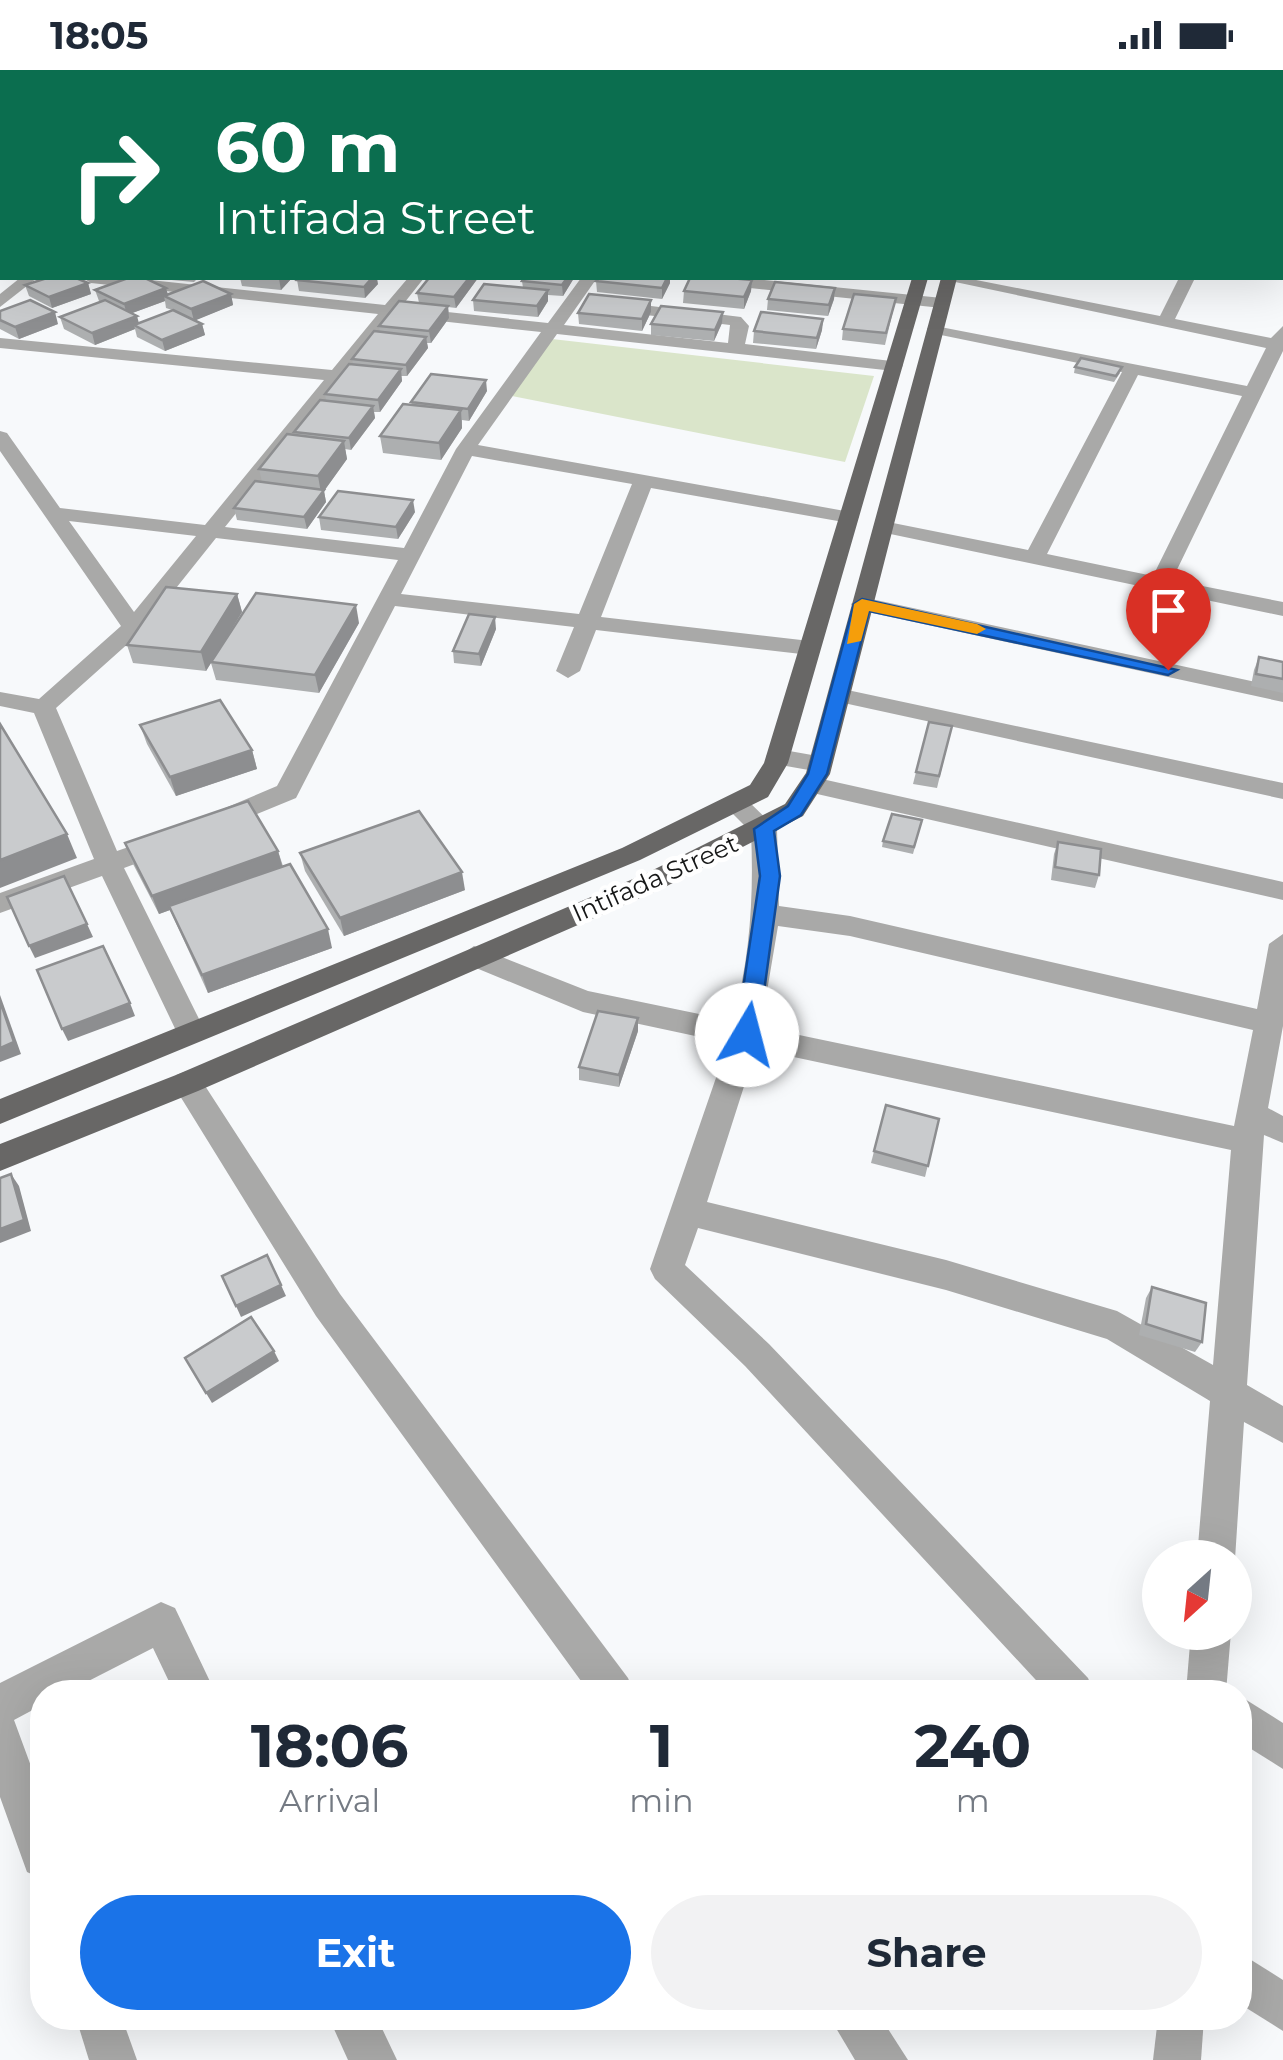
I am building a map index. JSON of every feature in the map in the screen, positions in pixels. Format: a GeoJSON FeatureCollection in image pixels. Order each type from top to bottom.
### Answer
{"type":"FeatureCollection","features":[{"type":"Feature","properties":{"kind":"main road","name":"Intifada Street"},"geometry":{"type":"LineString","coordinates":[[0,1112],[625,856],[759,791],[778,756],[917,287]]}},
{"type":"Feature","properties":{"kind":"main road","name":"Intifada Street"},"geometry":{"type":"LineString","coordinates":[[0,1158],[187,1083],[656,880],[764,829],[794,810],[816,775],[952,291]]}},
{"type":"Feature","properties":{"kind":"street"},"geometry":{"type":"LineString","coordinates":[[0,301],[26,280]]}},
{"type":"Feature","properties":{"kind":"street"},"geometry":{"type":"LineString","coordinates":[[137,280],[227,284],[552,329],[894,366]]}},
{"type":"Feature","properties":{"kind":"street"},"geometry":{"type":"LineString","coordinates":[[44,707],[132,627],[414,280]]}},
{"type":"Feature","properties":{"kind":"street"},"geometry":{"type":"LineString","coordinates":[[0,904],[110,866],[287,792],[466,449],[587,280]]}},
{"type":"Feature","properties":{"kind":"street"},"geometry":{"type":"LineString","coordinates":[[750,280],[917,287]]}},
{"type":"Feature","properties":{"kind":"street"},"geometry":{"type":"LineString","coordinates":[[873,280],[1281,340],[1251,392],[1160,583]]}},
{"type":"Feature","properties":{"kind":"street"},"geometry":{"type":"LineString","coordinates":[[1166,321],[1186,280]]}},
{"type":"Feature","properties":{"kind":"street"},"geometry":{"type":"LineString","coordinates":[[952,291],[1133,368],[1251,392]]}},
{"type":"Feature","properties":{"kind":"street"},"geometry":{"type":"LineString","coordinates":[[571,302],[735,320],[740,326],[735,349]]}},
{"type":"Feature","properties":{"kind":"street"},"geometry":{"type":"LineString","coordinates":[[0,343],[337,376]]}},
{"type":"Feature","properties":{"kind":"street"},"geometry":{"type":"LineString","coordinates":[[1034,558],[1133,368]]}},
{"type":"Feature","properties":{"kind":"street"},"geometry":{"type":"LineString","coordinates":[[0,437],[132,627]]}},
{"type":"Feature","properties":{"kind":"street"},"geometry":{"type":"LineString","coordinates":[[466,449],[849,517]]}},
{"type":"Feature","properties":{"kind":"street"},"geometry":{"type":"LineString","coordinates":[[568,671],[643,482]]}},
{"type":"Feature","properties":{"kind":"street"},"geometry":{"type":"LineString","coordinates":[[54,513],[411,555]]}},
{"type":"Feature","properties":{"kind":"street"},"geometry":{"type":"LineString","coordinates":[[883,527],[1283,608]]}},
{"type":"Feature","properties":{"kind":"street"},"geometry":{"type":"LineString","coordinates":[[390,598],[810,648]]}},
{"type":"Feature","properties":{"kind":"street"},"geometry":{"type":"LineString","coordinates":[[862,604],[1283,694]]}},
{"type":"Feature","properties":{"kind":"street"},"geometry":{"type":"LineString","coordinates":[[838,695],[1283,791]]}},
{"type":"Feature","properties":{"kind":"street"},"geometry":{"type":"LineString","coordinates":[[0,700],[44,707]]}},
{"type":"Feature","properties":{"kind":"street"},"geometry":{"type":"LineString","coordinates":[[44,707],[110,866],[191,1033]]}},
{"type":"Feature","properties":{"kind":"street"},"geometry":{"type":"LineString","coordinates":[[778,756],[816,775],[1283,891]]}},
{"type":"Feature","properties":{"kind":"street"},"geometry":{"type":"LineString","coordinates":[[736,804],[764,829],[770,876],[747,1035],[667,1269],[758,1355],[1063,1680]]}},
{"type":"Feature","properties":{"kind":"street"},"geometry":{"type":"LineString","coordinates":[[764,914],[850,926],[1270,1023]]}},
{"type":"Feature","properties":{"kind":"street"},"geometry":{"type":"LineString","coordinates":[[1217,1540],[1250,1128],[1283,944]]}},
{"type":"Feature","properties":{"kind":"street"},"geometry":{"type":"LineString","coordinates":[[474,956],[583,1001],[1250,1128],[1283,1130]]}},
{"type":"Feature","properties":{"kind":"street"},"geometry":{"type":"LineString","coordinates":[[187,1083],[328,1305],[605,1680]]}},
{"type":"Feature","properties":{"kind":"street"},"geometry":{"type":"LineString","coordinates":[[686,1211],[946,1275],[1117,1326],[1283,1426]]}},
{"type":"Feature","properties":{"kind":"street"},"geometry":{"type":"LineString","coordinates":[[48,1680],[161,1622],[190,1680]]}},
{"type":"Feature","properties":{"kind":"street"},"geometry":{"type":"LineString","coordinates":[[1207,1680],[1210,1650]]}},
{"type":"Feature","properties":{"kind":"street"},"geometry":{"type":"LineString","coordinates":[[0,1705],[30,1690]]}},
{"type":"Feature","properties":{"kind":"street"},"geometry":{"type":"LineString","coordinates":[[1252,1726],[1283,1748]]}},
{"type":"Feature","properties":{"kind":"street"},"geometry":{"type":"LineString","coordinates":[[0,1735],[30,1822]]}},
{"type":"Feature","properties":{"kind":"street"},"geometry":{"type":"LineString","coordinates":[[1252,1985],[1283,2008]]}},
{"type":"Feature","properties":{"kind":"street"},"geometry":{"type":"LineString","coordinates":[[103,2030],[114,2060]]}},
{"type":"Feature","properties":{"kind":"street"},"geometry":{"type":"LineString","coordinates":[[358,2030],[373,2060]]}},
{"type":"Feature","properties":{"kind":"street"},"geometry":{"type":"LineString","coordinates":[[862,2030],[884,2060]]}},
{"type":"Feature","properties":{"kind":"street"},"geometry":{"type":"LineString","coordinates":[[1176,2060],[1179,2030]]}},
{"type":"Feature","properties":{"kind":"green space"},"geometry":{"type":"Polygon","coordinates":[[[552,339],[874,376],[845,462],[512,396],[552,339]]]}},
{"type":"Feature","properties":{"kind":"building"},"geometry":{"type":"Polygon","coordinates":[[[41,280],[88,283],[49,297],[25,285],[41,280]]]}},
{"type":"Feature","properties":{"kind":"building"},"geometry":{"type":"Polygon","coordinates":[[[122,280],[149,280],[166,288],[124,304],[95,290],[122,280]]]}},
{"type":"Feature","properties":{"kind":"building"},"geometry":{"type":"Polygon","coordinates":[[[297,280],[370,280],[364,287],[297,280]]]}},
{"type":"Feature","properties":{"kind":"building"},"geometry":{"type":"Polygon","coordinates":[[[427,280],[467,280],[454,297],[417,293],[427,280]]]}},
{"type":"Feature","properties":{"kind":"building"},"geometry":{"type":"Polygon","coordinates":[[[523,280],[566,280],[562,285],[523,280]]]}},
{"type":"Feature","properties":{"kind":"building"},"geometry":{"type":"Polygon","coordinates":[[[597,280],[666,280],[662,288],[597,280]]]}},
{"type":"Feature","properties":{"kind":"building"},"geometry":{"type":"Polygon","coordinates":[[[689,280],[752,280],[744,297],[684,291],[689,280]]]}},
{"type":"Feature","properties":{"kind":"building"},"geometry":{"type":"Polygon","coordinates":[[[203,281],[231,294],[191,309],[164,296],[203,281]]]}},
{"type":"Feature","properties":{"kind":"building"},"geometry":{"type":"Polygon","coordinates":[[[775,282],[835,288],[829,305],[768,299],[775,282]]]}},
{"type":"Feature","properties":{"kind":"building"},"geometry":{"type":"Polygon","coordinates":[[[484,284],[548,290],[537,306],[473,300],[484,284]]]}},
{"type":"Feature","properties":{"kind":"building"},"geometry":{"type":"Polygon","coordinates":[[[589,294],[651,300],[642,319],[578,313],[589,294]]]}},
{"type":"Feature","properties":{"kind":"building"},"geometry":{"type":"Polygon","coordinates":[[[854,294],[896,298],[886,333],[843,329],[854,294]]]}},
{"type":"Feature","properties":{"kind":"building"},"geometry":{"type":"Polygon","coordinates":[[[30,300],[55,312],[15,327],[0,320],[0,311],[30,300]]]}},
{"type":"Feature","properties":{"kind":"building"},"geometry":{"type":"Polygon","coordinates":[[[105,300],[137,316],[92,333],[60,317],[105,300]]]}},
{"type":"Feature","properties":{"kind":"building"},"geometry":{"type":"Polygon","coordinates":[[[399,301],[448,306],[429,331],[379,326],[399,301]]]}},
{"type":"Feature","properties":{"kind":"building"},"geometry":{"type":"Polygon","coordinates":[[[661,306],[723,312],[715,330],[651,324],[661,306]]]}},
{"type":"Feature","properties":{"kind":"building"},"geometry":{"type":"Polygon","coordinates":[[[173,310],[202,324],[162,340],[134,325],[173,310]]]}},
{"type":"Feature","properties":{"kind":"building"},"geometry":{"type":"Polygon","coordinates":[[[761,312],[823,319],[817,338],[754,331],[761,312]]]}},
{"type":"Feature","properties":{"kind":"building"},"geometry":{"type":"Polygon","coordinates":[[[374,331],[426,337],[406,365],[352,359],[374,331]]]}},
{"type":"Feature","properties":{"kind":"building"},"geometry":{"type":"Polygon","coordinates":[[[1081,358],[1122,367],[1116,376],[1075,367],[1081,358]]]}},
{"type":"Feature","properties":{"kind":"building"},"geometry":{"type":"Polygon","coordinates":[[[349,364],[401,369],[378,400],[325,394],[349,364]]]}},
{"type":"Feature","properties":{"kind":"building"},"geometry":{"type":"Polygon","coordinates":[[[431,374],[486,380],[468,409],[411,402],[431,374]]]}},
{"type":"Feature","properties":{"kind":"building"},"geometry":{"type":"Polygon","coordinates":[[[320,400],[373,406],[349,438],[294,432],[320,400]]]}},
{"type":"Feature","properties":{"kind":"building"},"geometry":{"type":"Polygon","coordinates":[[[403,404],[461,410],[439,443],[380,436],[403,404]]]}},
{"type":"Feature","properties":{"kind":"building"},"geometry":{"type":"Polygon","coordinates":[[[287,434],[344,441],[318,476],[259,469],[287,434]]]}},
{"type":"Feature","properties":{"kind":"building"},"geometry":{"type":"Polygon","coordinates":[[[255,481],[324,490],[304,517],[234,508],[255,481]]]}},
{"type":"Feature","properties":{"kind":"building"},"geometry":{"type":"Polygon","coordinates":[[[338,491],[413,500],[396,527],[319,517],[338,491]]]}},
{"type":"Feature","properties":{"kind":"building"},"geometry":{"type":"Polygon","coordinates":[[[166,587],[237,594],[201,652],[127,645],[166,587]]]}},
{"type":"Feature","properties":{"kind":"building"},"geometry":{"type":"Polygon","coordinates":[[[256,593],[356,605],[315,675],[211,662],[256,593]]]}},
{"type":"Feature","properties":{"kind":"building"},"geometry":{"type":"Polygon","coordinates":[[[469,614],[495,617],[479,654],[453,651],[469,614]]]}},
{"type":"Feature","properties":{"kind":"building"},"geometry":{"type":"Polygon","coordinates":[[[1259,657],[1283,662],[1283,679],[1256,674],[1259,657]]]}},
{"type":"Feature","properties":{"kind":"building"},"geometry":{"type":"Polygon","coordinates":[[[220,700],[252,750],[170,777],[140,725],[220,700]]]}},
{"type":"Feature","properties":{"kind":"building"},"geometry":{"type":"Polygon","coordinates":[[[929,722],[952,726],[939,776],[916,772],[929,722]]]}},
{"type":"Feature","properties":{"kind":"building"},"geometry":{"type":"Polygon","coordinates":[[[0,724],[67,834],[0,860],[0,724]]]}},
{"type":"Feature","properties":{"kind":"building"},"geometry":{"type":"Polygon","coordinates":[[[248,801],[278,851],[152,896],[125,843],[248,801]]]}},
{"type":"Feature","properties":{"kind":"building"},"geometry":{"type":"Polygon","coordinates":[[[419,811],[462,872],[340,918],[300,853],[419,811]]]}},
{"type":"Feature","properties":{"kind":"building"},"geometry":{"type":"Polygon","coordinates":[[[892,814],[922,820],[914,847],[883,841],[892,814]]]}},
{"type":"Feature","properties":{"kind":"building"},"geometry":{"type":"Polygon","coordinates":[[[1058,842],[1101,849],[1099,875],[1055,867],[1058,842]]]}},
{"type":"Feature","properties":{"kind":"building"},"geometry":{"type":"Polygon","coordinates":[[[290,864],[328,929],[202,975],[169,906],[290,864]]]}},
{"type":"Feature","properties":{"kind":"building"},"geometry":{"type":"Polygon","coordinates":[[[64,876],[87,924],[29,946],[7,897],[64,876]]]}},
{"type":"Feature","properties":{"kind":"building"},"geometry":{"type":"Polygon","coordinates":[[[103,946],[130,1003],[62,1029],[37,970],[103,946]]]}},
{"type":"Feature","properties":{"kind":"building"},"geometry":{"type":"Polygon","coordinates":[[[0,1001],[14,1042],[0,1048],[0,1001]]]}},
{"type":"Feature","properties":{"kind":"building"},"geometry":{"type":"Polygon","coordinates":[[[598,1011],[638,1018],[619,1075],[579,1067],[598,1011]]]}},
{"type":"Feature","properties":{"kind":"building"},"geometry":{"type":"Polygon","coordinates":[[[886,1105],[939,1119],[928,1166],[874,1151],[886,1105]]]}},
{"type":"Feature","properties":{"kind":"building"},"geometry":{"type":"Polygon","coordinates":[[[11,1174],[24,1220],[0,1229],[0,1178],[11,1174]]]}},
{"type":"Feature","properties":{"kind":"building"},"geometry":{"type":"Polygon","coordinates":[[[267,1255],[281,1285],[236,1306],[222,1276],[267,1255]]]}},
{"type":"Feature","properties":{"kind":"building"},"geometry":{"type":"Polygon","coordinates":[[[1152,1287],[1206,1303],[1202,1342],[1146,1324],[1152,1287]]]}},
{"type":"Feature","properties":{"kind":"building"},"geometry":{"type":"Polygon","coordinates":[[[251,1317],[274,1351],[206,1393],[185,1358],[251,1317]]]}},
{"type":"Feature","properties":{"kind":"slow traffic"},"geometry":{"type":"LineString","coordinates":[[853,641],[862,604],[977,629]]}},
{"type":"Feature","properties":{"kind":"route"},"geometry":{"type":"LineString","coordinates":[[747,1035],[770,876],[764,829],[794,810],[818,774],[862,604],[1168,670]]}}]}
